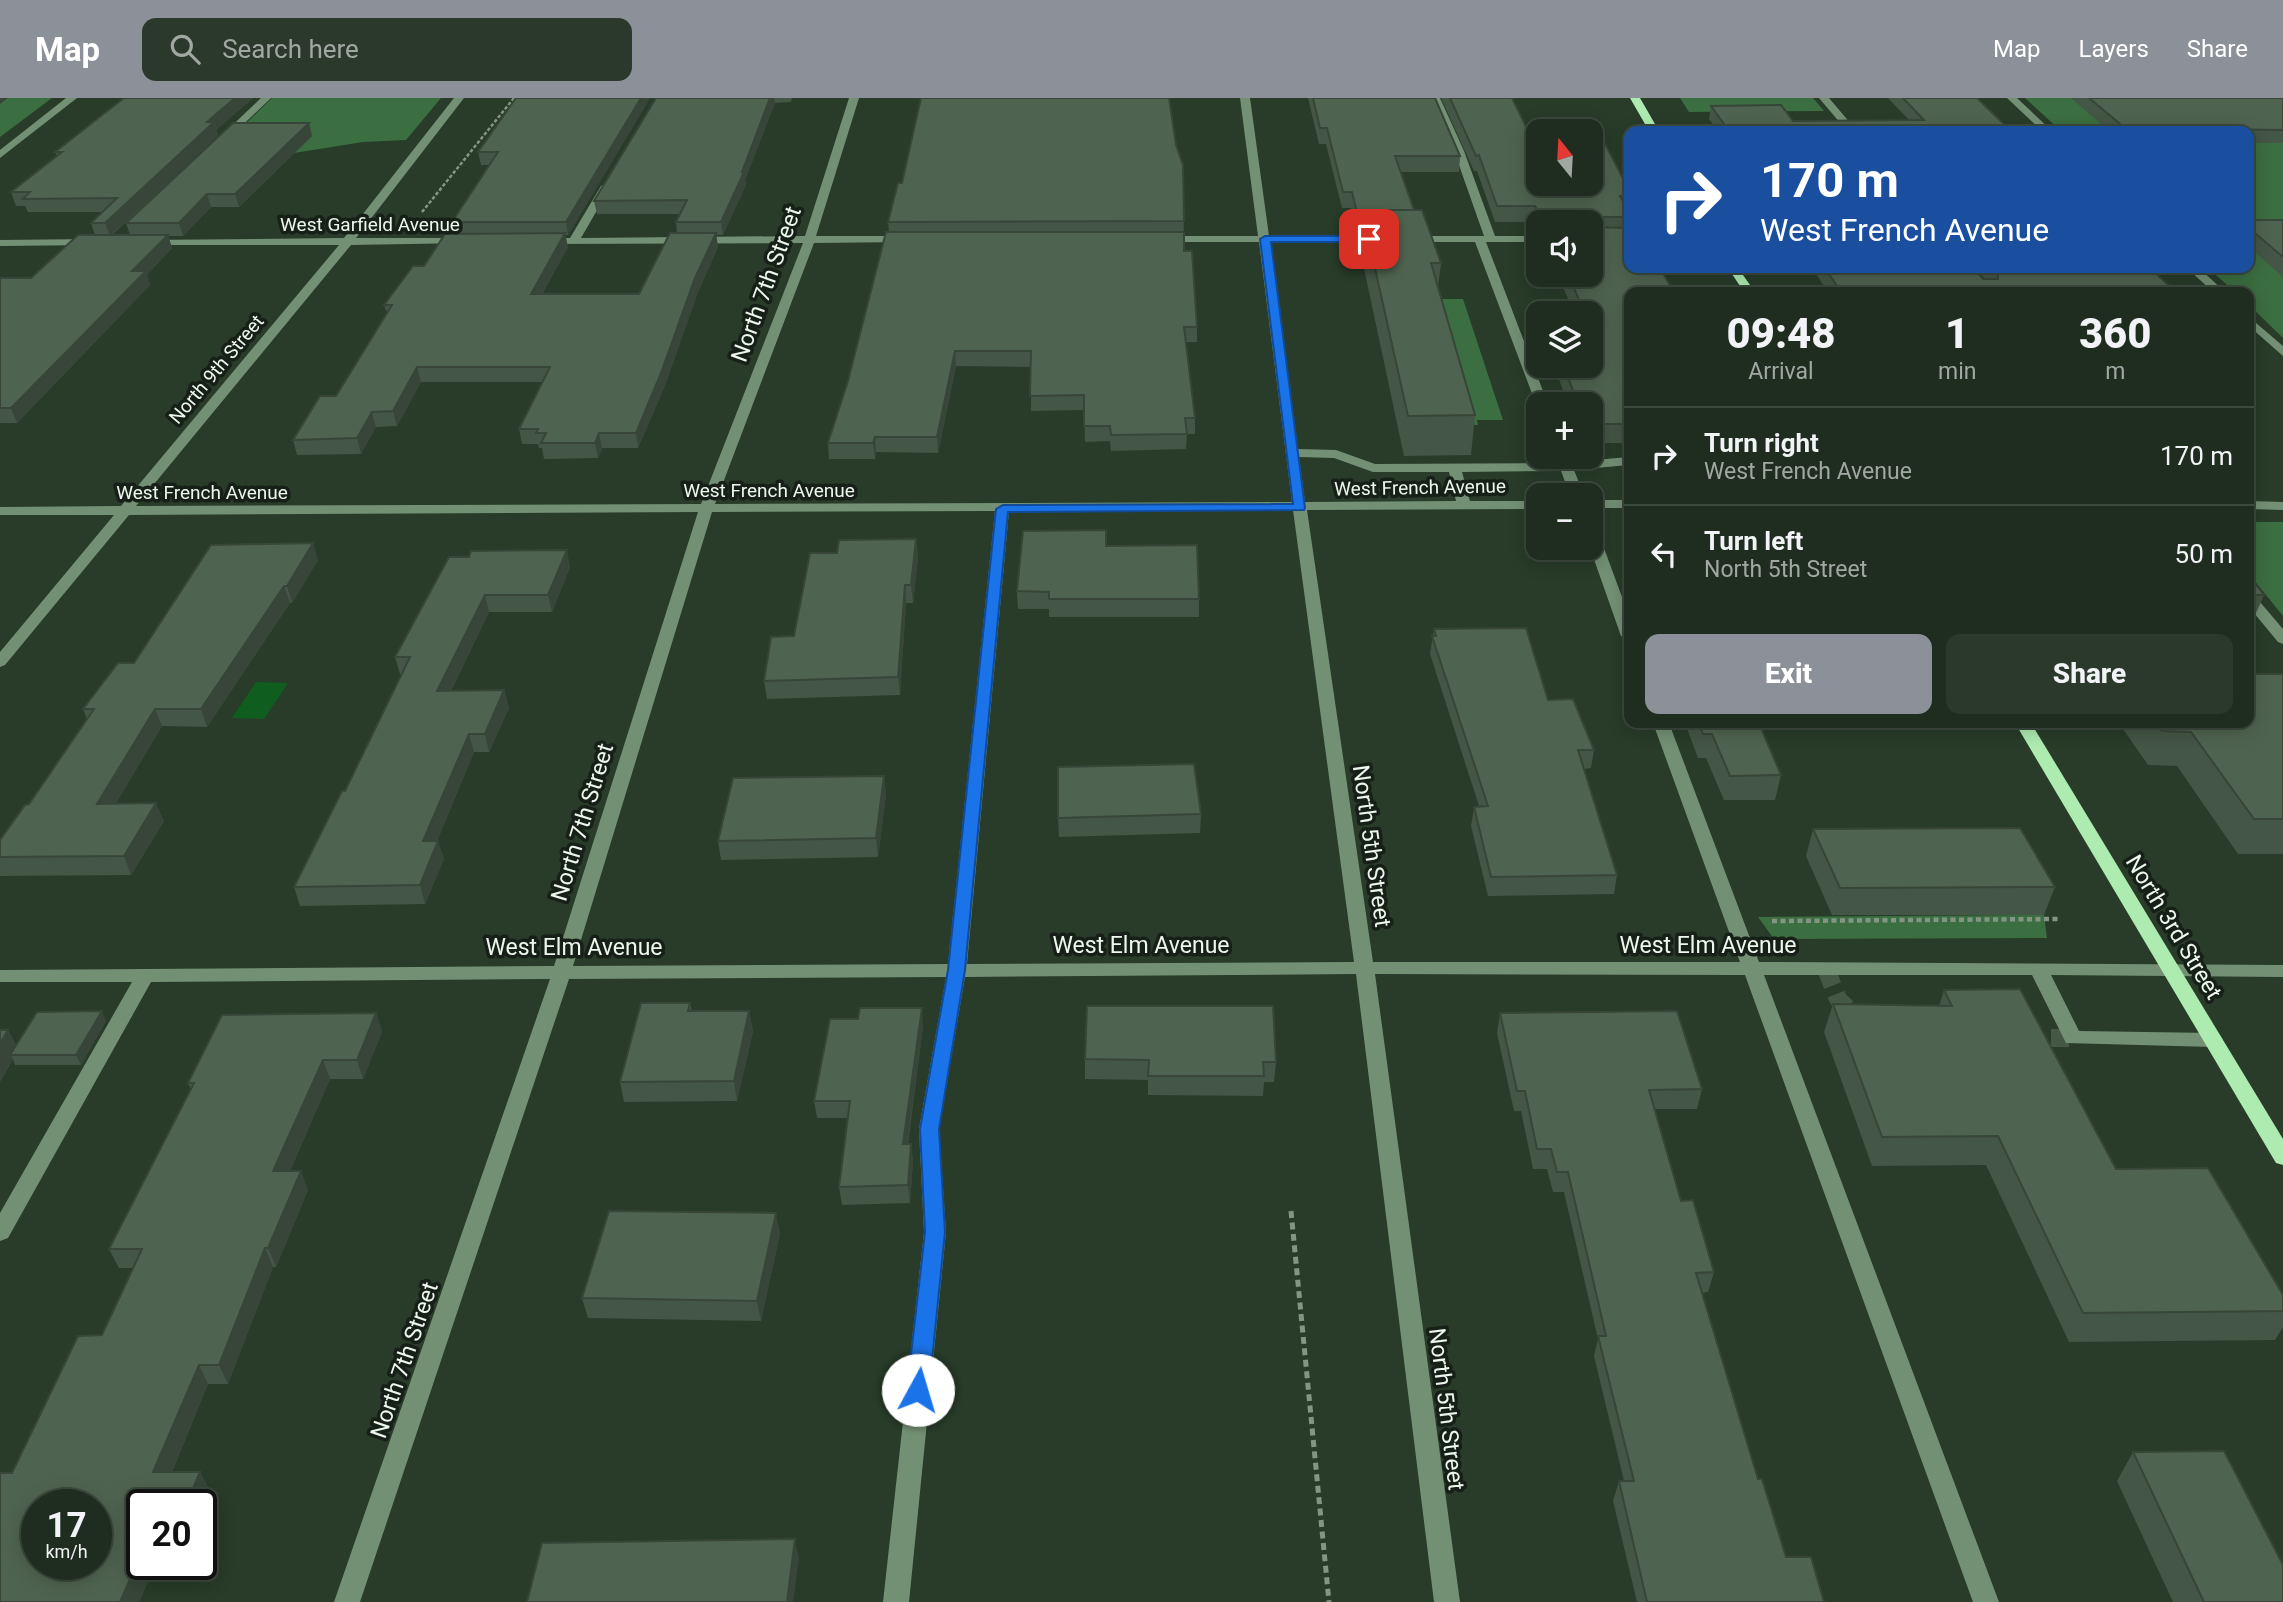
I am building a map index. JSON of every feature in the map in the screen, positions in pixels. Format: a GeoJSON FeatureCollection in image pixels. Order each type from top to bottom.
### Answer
{"type":"FeatureCollection","features":[{"type":"Feature","properties":{"kind":"main road"},"geometry":{"type":"LineString","coordinates":[[1635,98],[1651,126]]}},
{"type":"Feature","properties":{"kind":"main road","name":"North 3rd Street"},"geometry":{"type":"LineString","coordinates":[[2026,728],[2283,1157]]}},
{"type":"Feature","properties":{"kind":"street"},"geometry":{"type":"LineString","coordinates":[[0,155],[72,98]]}},
{"type":"Feature","properties":{"kind":"street"},"geometry":{"type":"LineString","coordinates":[[213,149],[266,98]]}},
{"type":"Feature","properties":{"kind":"street","name":"North 9th Street"},"geometry":{"type":"LineString","coordinates":[[0,662],[347,242],[459,98]]}},
{"type":"Feature","properties":{"kind":"street","name":"North 7th Street"},"geometry":{"type":"LineString","coordinates":[[347,1602],[562,971],[706,509],[810,239],[854,98]]}},
{"type":"Feature","properties":{"kind":"street","name":"North 5th Street"},"geometry":{"type":"LineString","coordinates":[[1245,98],[1364,968],[1447,1602]]}},
{"type":"Feature","properties":{"kind":"street"},"geometry":{"type":"LineString","coordinates":[[1435,98],[1459,151],[1485,239],[1538,392]]}},
{"type":"Feature","properties":{"kind":"street"},"geometry":{"type":"LineString","coordinates":[[1824,98],[1848,126]]}},
{"type":"Feature","properties":{"kind":"street"},"geometry":{"type":"LineString","coordinates":[[2012,98],[2043,126]]}},
{"type":"Feature","properties":{"kind":"street"},"geometry":{"type":"LineString","coordinates":[[574,240],[609,181]]}},
{"type":"Feature","properties":{"kind":"street"},"geometry":{"type":"LineString","coordinates":[[534,241],[923,239]]}},
{"type":"Feature","properties":{"kind":"street"},"geometry":{"type":"LineString","coordinates":[[1142,239],[1526,239]]}},
{"type":"Feature","properties":{"kind":"street","name":"West Garfield Avenue"},"geometry":{"type":"LineString","coordinates":[[141,242],[479,241]]}},
{"type":"Feature","properties":{"kind":"street"},"geometry":{"type":"LineString","coordinates":[[0,243],[101,242]]}},
{"type":"Feature","properties":{"kind":"street"},"geometry":{"type":"LineString","coordinates":[[2198,273],[2214,287]]}},
{"type":"Feature","properties":{"kind":"street"},"geometry":{"type":"LineString","coordinates":[[2254,325],[2283,352]]}},
{"type":"Feature","properties":{"kind":"street"},"geometry":{"type":"LineString","coordinates":[[1292,453],[1336,454],[1359,465],[1373,468],[1526,464]]}},
{"type":"Feature","properties":{"kind":"street"},"geometry":{"type":"LineString","coordinates":[[1603,462],[1624,461]]}},
{"type":"Feature","properties":{"kind":"street"},"geometry":{"type":"LineString","coordinates":[[1454,467],[1464,506]]}},
{"type":"Feature","properties":{"kind":"street"},"geometry":{"type":"LineString","coordinates":[[1603,504],[1624,504]]}},
{"type":"Feature","properties":{"kind":"street","name":"West French Avenue"},"geometry":{"type":"LineString","coordinates":[[0,511],[1526,505]]}},
{"type":"Feature","properties":{"kind":"street"},"geometry":{"type":"LineString","coordinates":[[2254,505],[2283,506]]}},
{"type":"Feature","properties":{"kind":"street"},"geometry":{"type":"LineString","coordinates":[[895,1602],[935,1232],[929,1129],[957,970],[1003,509]]}},
{"type":"Feature","properties":{"kind":"street"},"geometry":{"type":"LineString","coordinates":[[1601,560],[1624,622]]}},
{"type":"Feature","properties":{"kind":"street"},"geometry":{"type":"LineString","coordinates":[[2254,603],[2283,639]]}},
{"type":"Feature","properties":{"kind":"street"},"geometry":{"type":"LineString","coordinates":[[1663,728],[1986,1602]]}},
{"type":"Feature","properties":{"kind":"street","name":"West Elm Avenue"},"geometry":{"type":"LineString","coordinates":[[0,976],[1364,968],[2283,971]]}},
{"type":"Feature","properties":{"kind":"street"},"geometry":{"type":"LineString","coordinates":[[2038,969],[2073,1038],[2213,1041]]}},
{"type":"Feature","properties":{"kind":"street"},"geometry":{"type":"LineString","coordinates":[[0,1232],[145,975]]}},
{"type":"Feature","properties":{"kind":"path"},"geometry":{"type":"LineString","coordinates":[[421,213],[514,98]]}},
{"type":"Feature","properties":{"kind":"path"},"geometry":{"type":"LineString","coordinates":[[1767,921],[2059,919]]}},
{"type":"Feature","properties":{"kind":"path"},"geometry":{"type":"LineString","coordinates":[[1291,1211],[1329,1602]]}},
{"type":"Feature","properties":{"kind":"shaded area"},"geometry":{"type":"Polygon","coordinates":[[[0,98],[52,98],[0,137],[0,98]]]}},
{"type":"Feature","properties":{"kind":"shaded area"},"geometry":{"type":"Polygon","coordinates":[[[272,98],[441,98],[406,140],[363,142],[294,153],[289,158],[209,159],[272,98]]]}},
{"type":"Feature","properties":{"kind":"shaded area"},"geometry":{"type":"Polygon","coordinates":[[[1680,98],[1813,98],[1824,111],[1689,112],[1680,98]]]}},
{"type":"Feature","properties":{"kind":"shaded area"},"geometry":{"type":"Polygon","coordinates":[[[2025,98],[2283,98],[2283,338],[2254,310],[2254,287],[2229,287],[2214,273],[2254,273],[2254,126],[2056,126],[2025,98]]]}},
{"type":"Feature","properties":{"kind":"shaded area"},"geometry":{"type":"Polygon","coordinates":[[[1427,299],[1463,299],[1503,420],[1477,420],[1478,425],[1462,425],[1427,299]]]}},
{"type":"Feature","properties":{"kind":"shaded area"},"geometry":{"type":"Polygon","coordinates":[[[2254,522],[2283,522],[2283,616],[2254,580],[2254,522]]]}},
{"type":"Feature","properties":{"kind":"shaded area"},"geometry":{"type":"Polygon","coordinates":[[[256,682],[288,683],[264,719],[232,718],[256,682]]]}},
{"type":"Feature","properties":{"kind":"shaded area"},"geometry":{"type":"Polygon","coordinates":[[[2044,915],[2047,938],[1774,939],[1758,917],[2044,915]]]}},
{"type":"Feature","properties":{"kind":"building"},"geometry":{"type":"Polygon","coordinates":[[[124,98],[235,98],[207,122],[214,122],[105,223],[91,223],[117,198],[23,199],[30,192],[11,192],[62,152],[55,152],[124,98]]]}},
{"type":"Feature","properties":{"kind":"building"},"geometry":{"type":"Polygon","coordinates":[[[516,98],[641,98],[566,222],[452,222],[498,152],[478,152],[516,98]]]}},
{"type":"Feature","properties":{"kind":"building"},"geometry":{"type":"Polygon","coordinates":[[[656,98],[770,98],[744,172],[721,222],[676,222],[687,200],[594,201],[656,98]]]}},
{"type":"Feature","properties":{"kind":"building"},"geometry":{"type":"Polygon","coordinates":[[[921,98],[1169,98],[1176,145],[1183,165],[1184,221],[888,222],[898,183],[902,183],[921,98]]]}},
{"type":"Feature","properties":{"kind":"building"},"geometry":{"type":"Polygon","coordinates":[[[1313,98],[1435,98],[1460,156],[1395,156],[1414,210],[1362,210],[1361,217],[1358,217],[1352,192],[1343,192],[1327,128],[1320,128],[1313,98]]]}},
{"type":"Feature","properties":{"kind":"building"},"geometry":{"type":"Polygon","coordinates":[[[1450,98],[1512,98],[1526,127],[1526,196],[1603,196],[1603,140],[1624,180],[1624,196],[1620,196],[1624,203],[1624,217],[1603,217],[1603,210],[1537,210],[1535,206],[1497,206],[1479,155],[1476,156],[1450,98]]]}},
{"type":"Feature","properties":{"kind":"building"},"geometry":{"type":"Polygon","coordinates":[[[1903,98],[1977,98],[2006,126],[1725,126],[1711,106],[1781,105],[1793,121],[1924,120],[1903,98]]]}},
{"type":"Feature","properties":{"kind":"building"},"geometry":{"type":"Polygon","coordinates":[[[2089,98],[2283,98],[2283,130],[2254,130],[2254,126],[2123,126],[2089,98]]]}},
{"type":"Feature","properties":{"kind":"building"},"geometry":{"type":"Polygon","coordinates":[[[233,123],[309,123],[235,194],[207,194],[179,223],[126,223],[233,123]]]}},
{"type":"Feature","properties":{"kind":"building"},"geometry":{"type":"Polygon","coordinates":[[[1362,210],[1422,210],[1441,263],[1431,263],[1475,415],[1408,416],[1362,210]]]}},
{"type":"Feature","properties":{"kind":"building"},"geometry":{"type":"Polygon","coordinates":[[[2254,220],[2283,220],[2283,257],[2254,232],[2254,220]]]}},
{"type":"Feature","properties":{"kind":"building"},"geometry":{"type":"Polygon","coordinates":[[[1603,227],[1624,228],[1624,273],[1663,273],[1671,287],[1624,287],[1624,424],[1603,424],[1603,392],[1574,392],[1568,378],[1603,378],[1603,301],[1580,301],[1573,287],[1603,287],[1603,227]]]}},
{"type":"Feature","properties":{"kind":"building"},"geometry":{"type":"Polygon","coordinates":[[[886,232],[1184,232],[1184,251],[1192,251],[1197,327],[1184,327],[1195,418],[1185,418],[1187,434],[1111,435],[1110,426],[1084,426],[1084,395],[1030,396],[1031,351],[955,351],[937,437],[875,437],[873,443],[828,443],[848,381],[886,232]]]}},
{"type":"Feature","properties":{"kind":"building"},"geometry":{"type":"Polygon","coordinates":[[[565,233],[531,294],[639,294],[670,233],[716,233],[695,278],[636,433],[599,433],[595,443],[541,443],[546,433],[536,433],[538,429],[519,429],[550,367],[417,367],[393,411],[372,412],[357,438],[293,440],[320,396],[336,396],[392,305],[384,305],[413,266],[424,266],[445,234],[565,233]]]}},
{"type":"Feature","properties":{"kind":"building"},"geometry":{"type":"Polygon","coordinates":[[[78,235],[168,235],[132,271],[146,271],[11,408],[0,408],[0,278],[31,278],[78,235]]]}},
{"type":"Feature","properties":{"kind":"building"},"geometry":{"type":"Polygon","coordinates":[[[1828,273],[1978,273],[1983,279],[1998,279],[1995,273],[2155,273],[2171,287],[1838,287],[1828,273]]]}},
{"type":"Feature","properties":{"kind":"building"},"geometry":{"type":"Polygon","coordinates":[[[1106,530],[1106,546],[1197,545],[1199,599],[1049,599],[1049,592],[1017,591],[1023,531],[1106,530]]]}},
{"type":"Feature","properties":{"kind":"building"},"geometry":{"type":"Polygon","coordinates":[[[916,539],[911,585],[905,585],[898,677],[764,681],[771,637],[794,636],[810,553],[837,553],[839,540],[916,539]]]}},
{"type":"Feature","properties":{"kind":"building"},"geometry":{"type":"Polygon","coordinates":[[[313,543],[287,586],[284,586],[201,709],[155,709],[97,804],[156,803],[124,856],[0,857],[0,840],[25,805],[29,804],[94,709],[83,709],[118,663],[134,663],[211,545],[313,543]]]}},
{"type":"Feature","properties":{"kind":"building"},"geometry":{"type":"Polygon","coordinates":[[[567,550],[548,595],[485,595],[437,691],[504,690],[485,734],[469,734],[423,841],[438,841],[420,885],[294,887],[342,791],[345,791],[410,657],[395,657],[449,557],[469,557],[471,551],[567,550]]]}},
{"type":"Feature","properties":{"kind":"building"},"geometry":{"type":"Polygon","coordinates":[[[2254,582],[2264,595],[2254,595],[2254,582]]]}},
{"type":"Feature","properties":{"kind":"building"},"geometry":{"type":"Polygon","coordinates":[[[1526,628],[1548,700],[1573,699],[1594,750],[1578,750],[1617,875],[1491,877],[1474,807],[1488,806],[1432,636],[1436,636],[1434,629],[1526,628]]]}},
{"type":"Feature","properties":{"kind":"building"},"geometry":{"type":"Polygon","coordinates":[[[2254,674],[2283,674],[2283,819],[2254,819],[2191,732],[2162,731],[2160,728],[2254,728],[2254,674]]]}},
{"type":"Feature","properties":{"kind":"building"},"geometry":{"type":"Polygon","coordinates":[[[1701,728],[1761,728],[1781,775],[1730,776],[1712,734],[1703,734],[1701,728]]]}},
{"type":"Feature","properties":{"kind":"building"},"geometry":{"type":"Polygon","coordinates":[[[1194,764],[1201,814],[1058,818],[1058,767],[1194,764]]]}},
{"type":"Feature","properties":{"kind":"building"},"geometry":{"type":"Polygon","coordinates":[[[884,776],[876,838],[718,841],[733,778],[884,776]]]}},
{"type":"Feature","properties":{"kind":"building"},"geometry":{"type":"Polygon","coordinates":[[[2020,828],[2055,887],[1840,888],[1813,829],[2020,828]]]}},
{"type":"Feature","properties":{"kind":"building"},"geometry":{"type":"Polygon","coordinates":[[[2020,989],[2116,1169],[2208,1168],[2283,1295],[2283,1311],[2083,1313],[1998,1136],[1882,1137],[1833,1004],[1952,1006],[1944,990],[2020,989]]]}},
{"type":"Feature","properties":{"kind":"building"},"geometry":{"type":"Polygon","coordinates":[[[641,1003],[690,1003],[688,1011],[749,1011],[734,1081],[620,1082],[641,1003]]]}},
{"type":"Feature","properties":{"kind":"building"},"geometry":{"type":"Polygon","coordinates":[[[1087,1006],[1273,1006],[1276,1062],[1263,1062],[1264,1076],[1148,1076],[1149,1060],[1085,1059],[1087,1006]]]}},
{"type":"Feature","properties":{"kind":"building"},"geometry":{"type":"Polygon","coordinates":[[[860,1008],[922,1008],[903,1144],[911,1144],[908,1185],[839,1187],[850,1101],[814,1101],[830,1019],[858,1019],[860,1008]]]}},
{"type":"Feature","properties":{"kind":"building"},"geometry":{"type":"Polygon","coordinates":[[[102,1011],[76,1055],[10,1055],[37,1012],[102,1011]]]}},
{"type":"Feature","properties":{"kind":"building"},"geometry":{"type":"Polygon","coordinates":[[[1677,1011],[1702,1089],[1649,1090],[1681,1201],[1693,1200],[1714,1272],[1696,1273],[1758,1479],[1762,1479],[1786,1557],[1811,1557],[1824,1602],[1647,1602],[1619,1481],[1634,1481],[1598,1336],[1606,1336],[1568,1172],[1557,1172],[1551,1149],[1537,1149],[1525,1091],[1517,1091],[1500,1013],[1677,1011]]]}},
{"type":"Feature","properties":{"kind":"building"},"geometry":{"type":"Polygon","coordinates":[[[376,1013],[357,1060],[323,1060],[273,1171],[301,1171],[268,1248],[265,1248],[219,1365],[199,1365],[153,1472],[200,1472],[193,1489],[126,1489],[126,1580],[130,1580],[120,1602],[0,1602],[0,1473],[12,1473],[78,1336],[102,1335],[142,1249],[109,1249],[194,1083],[188,1083],[222,1015],[376,1013]]]}},
{"type":"Feature","properties":{"kind":"building"},"geometry":{"type":"Polygon","coordinates":[[[0,1030],[8,1030],[0,1044],[0,1030]]]}},
{"type":"Feature","properties":{"kind":"building"},"geometry":{"type":"Polygon","coordinates":[[[609,1211],[776,1213],[757,1301],[582,1298],[609,1211]]]}},
{"type":"Feature","properties":{"kind":"building"},"geometry":{"type":"Polygon","coordinates":[[[2224,1451],[2283,1565],[2283,1602],[2204,1602],[2133,1452],[2224,1451]]]}},
{"type":"Feature","properties":{"kind":"building"},"geometry":{"type":"Polygon","coordinates":[[[795,1539],[787,1602],[527,1602],[542,1543],[795,1539]]]}},
{"type":"Feature","properties":{"kind":"tunnel"},"geometry":{"type":"LineString","coordinates":[[1826,969],[1838,999],[1857,1018]]}},
{"type":"Feature","properties":{"kind":"tunnel"},"geometry":{"type":"LineString","coordinates":[[2024,1038],[2073,1038]]}},
{"type":"Feature","properties":{"kind":"route"},"geometry":{"type":"LineString","coordinates":[[918,1390],[935,1232],[929,1129],[957,970],[1003,509],[1299,508],[1265,239],[1369,239]]}}]}
